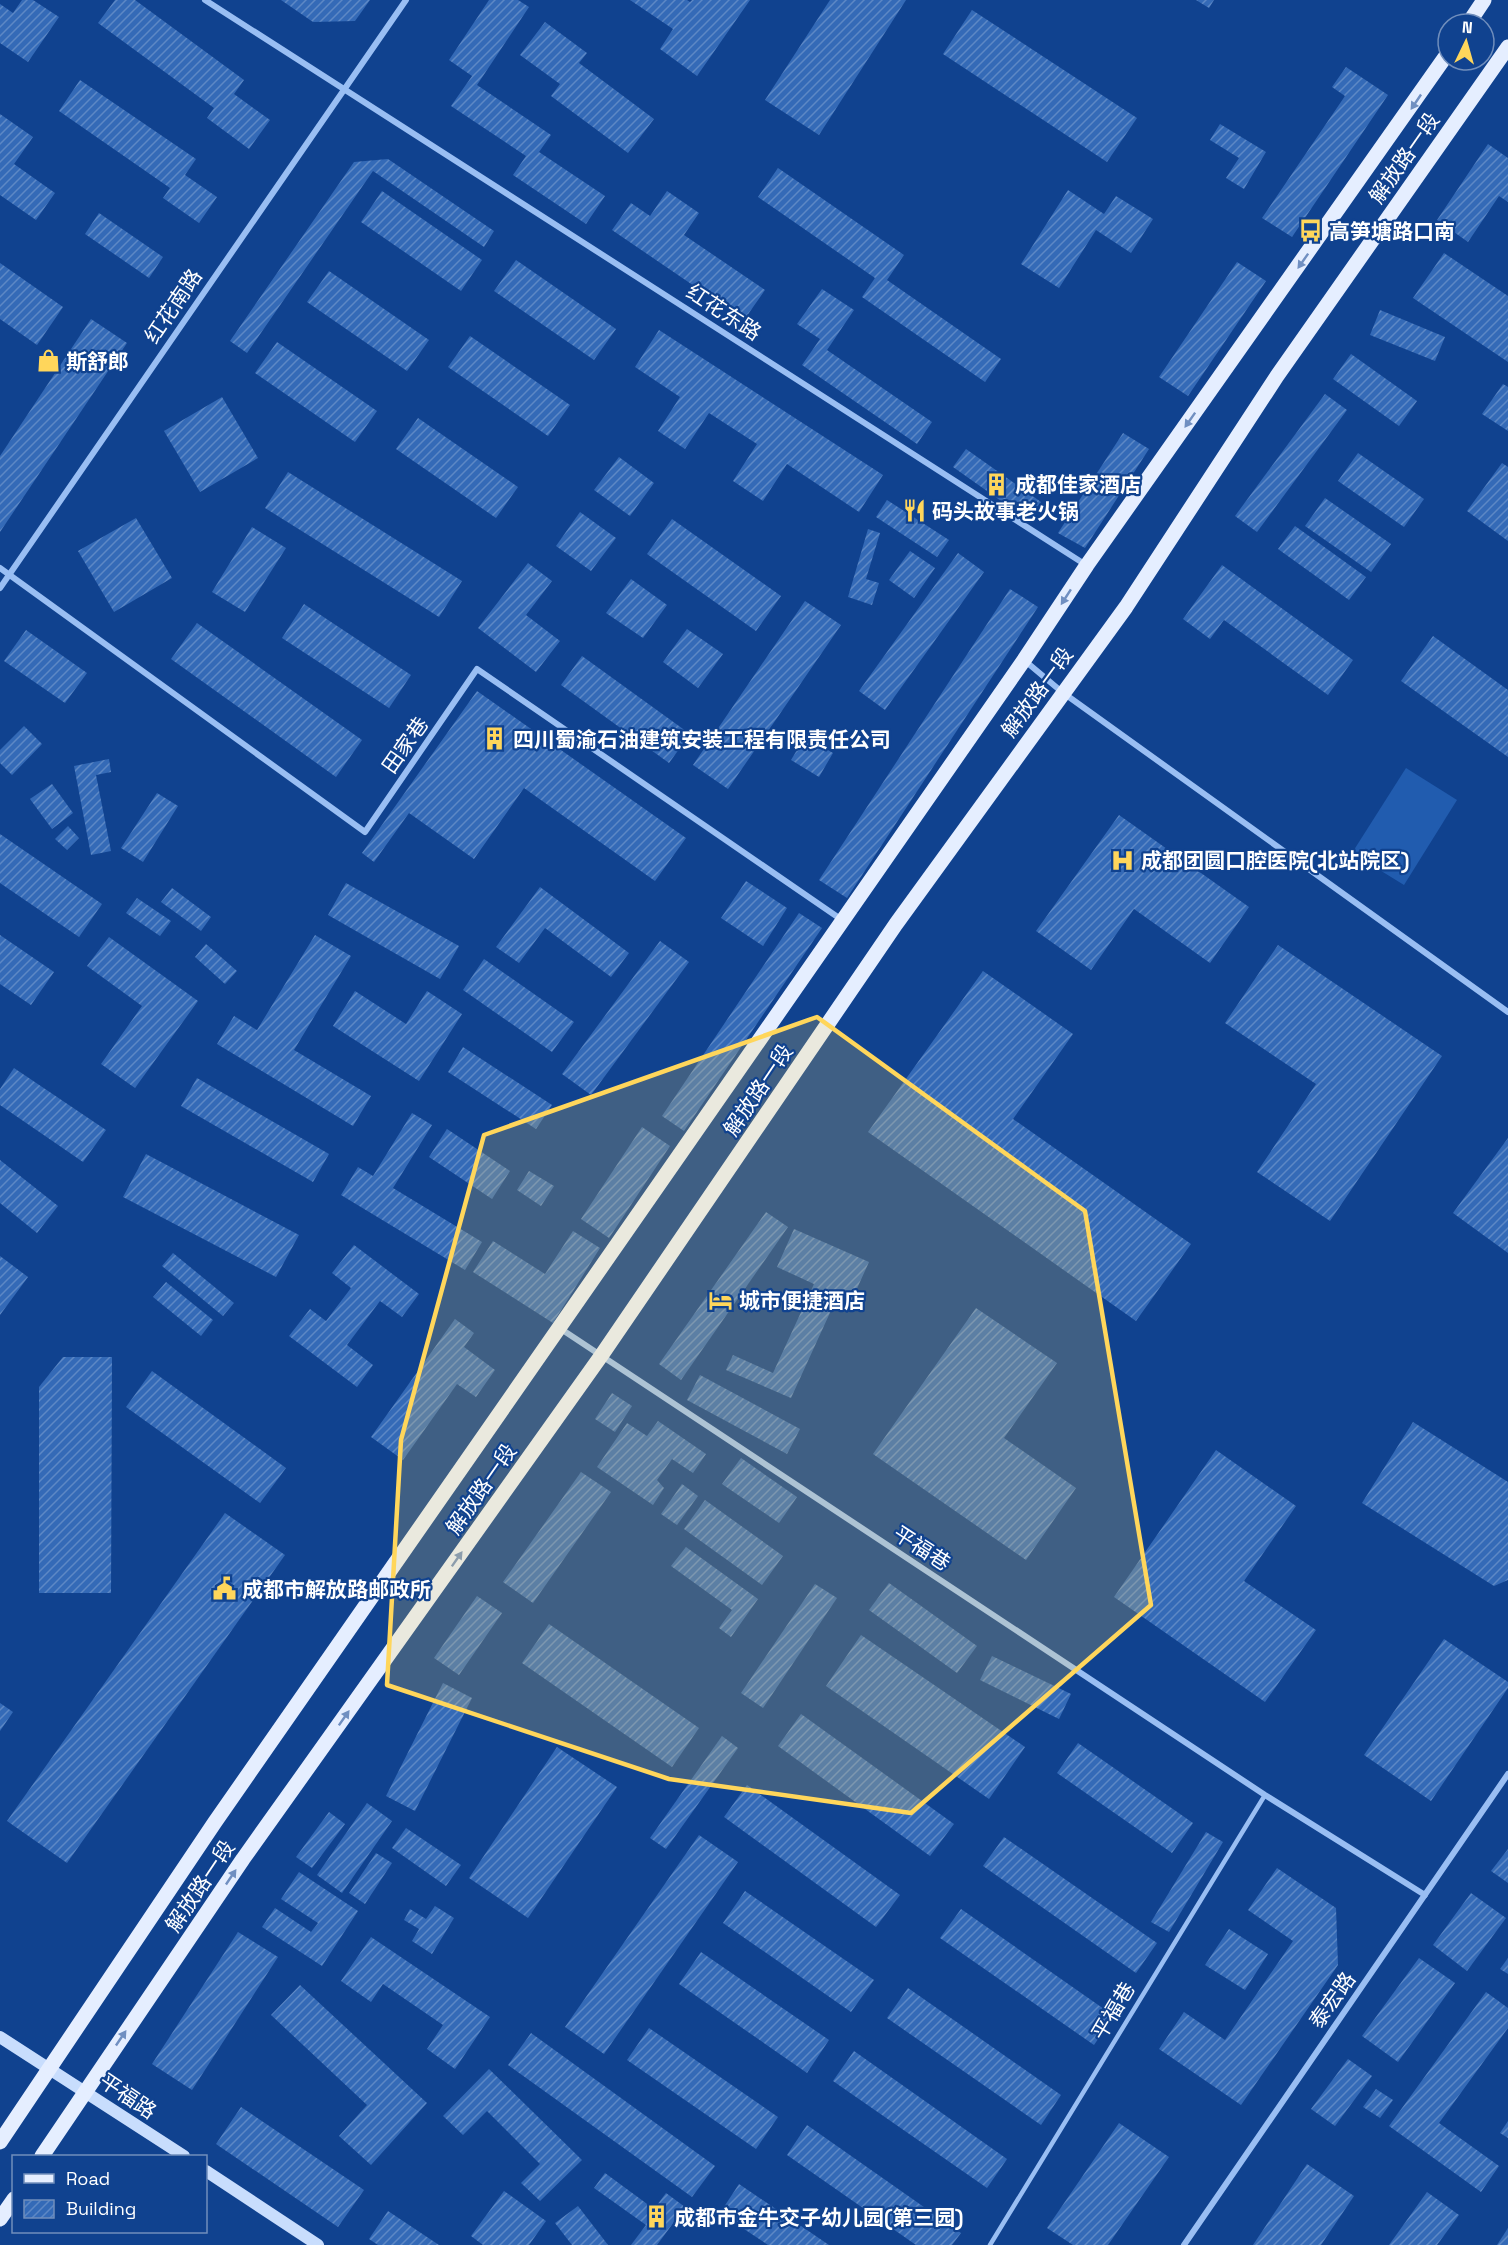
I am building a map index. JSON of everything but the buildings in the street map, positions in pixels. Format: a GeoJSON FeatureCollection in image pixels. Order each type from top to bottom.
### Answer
{"type":"FeatureCollection","features":[{"type":"Feature","properties":{"kind":"main road","name":"解放路一段"},"geometry":{"type":"LineString","coordinates":[[43,2155],[243,1859],[601,1356],[896,924],[1062,692],[1126,607],[1277,376],[1508,47]]}},
{"type":"Feature","properties":{"kind":"main road","name":"解放路一段"},"geometry":{"type":"LineString","coordinates":[[0,2142],[215,1822],[560,1329],[1024,660],[1087,565],[1436,70]]}},
{"type":"Feature","properties":{"kind":"main road"},"geometry":{"type":"LineString","coordinates":[[0,2219],[12,2202]]}},
{"type":"Feature","properties":{"kind":"street","name":"红花东路"},"geometry":{"type":"LineString","coordinates":[[205,0],[1087,565]]}},
{"type":"Feature","properties":{"kind":"street","name":"红花南路"},"geometry":{"type":"LineString","coordinates":[[0,588],[406,0]]}},
{"type":"Feature","properties":{"kind":"street","name":"田家巷"},"geometry":{"type":"LineString","coordinates":[[0,568],[365,832],[477,669],[843,920]]}},
{"type":"Feature","properties":{"kind":"street"},"geometry":{"type":"LineString","coordinates":[[1024,660],[1062,692],[1508,1012]]}},
{"type":"Feature","properties":{"kind":"street","name":"平福巷"},"geometry":{"type":"LineString","coordinates":[[560,1329],[1265,1795],[1425,1895]]}},
{"type":"Feature","properties":{"kind":"street","name":"泰宏路"},"geometry":{"type":"LineString","coordinates":[[1184,2245],[1508,1774]]}},
{"type":"Feature","properties":{"kind":"street","name":"平福路"},"geometry":{"type":"LineString","coordinates":[[0,2037],[181,2155]]}},
{"type":"Feature","properties":{"kind":"street"},"geometry":{"type":"LineString","coordinates":[[207,2172],[318,2245]]}},
{"type":"Feature","properties":{"kind":"lane","name":"平福巷"},"geometry":{"type":"LineString","coordinates":[[990,2245],[1265,1795]]}},
{"type":"Feature","properties":{"kind":"highlighted area"},"geometry":{"type":"Polygon","coordinates":[[[817,1017],[1085,1211],[1151,1605],[911,1813],[669,1779],[387,1685],[401,1440],[484,1135],[817,1017]]]}},
{"type":"Feature","properties":{"kind":"shaded area"},"geometry":{"type":"Polygon","coordinates":[[[1406,768],[1457,800],[1404,885],[1352,853],[1406,768]]]}},
{"type":"Feature","properties":{"kind":"place","name":"高笋塘路口南"},"geometry":{"type":"Point","coordinates":[1311,231]}},
{"type":"Feature","properties":{"kind":"place","name":"斯舒郎"},"geometry":{"type":"Point","coordinates":[48,361]}},
{"type":"Feature","properties":{"kind":"place","name":"成都佳家酒店"},"geometry":{"type":"Point","coordinates":[997,484]}},
{"type":"Feature","properties":{"kind":"place","name":"码头故事老火锅"},"geometry":{"type":"Point","coordinates":[914,511]}},
{"type":"Feature","properties":{"kind":"place","name":"四川蜀渝石油建筑安装工程有限责任公司"},"geometry":{"type":"Point","coordinates":[495,739]}},
{"type":"Feature","properties":{"kind":"place","name":"成都团圆口腔医院(北站院区)"},"geometry":{"type":"Point","coordinates":[1123,860]}},
{"type":"Feature","properties":{"kind":"place","name":"城市便捷酒店"},"geometry":{"type":"Point","coordinates":[721,1300]}},
{"type":"Feature","properties":{"kind":"place","name":"成都市解放路邮政所"},"geometry":{"type":"Point","coordinates":[224,1589]}},
{"type":"Feature","properties":{"kind":"place","name":"成都市金牛交子幼儿园(第三园)"},"geometry":{"type":"Point","coordinates":[656,2217]}}]}
